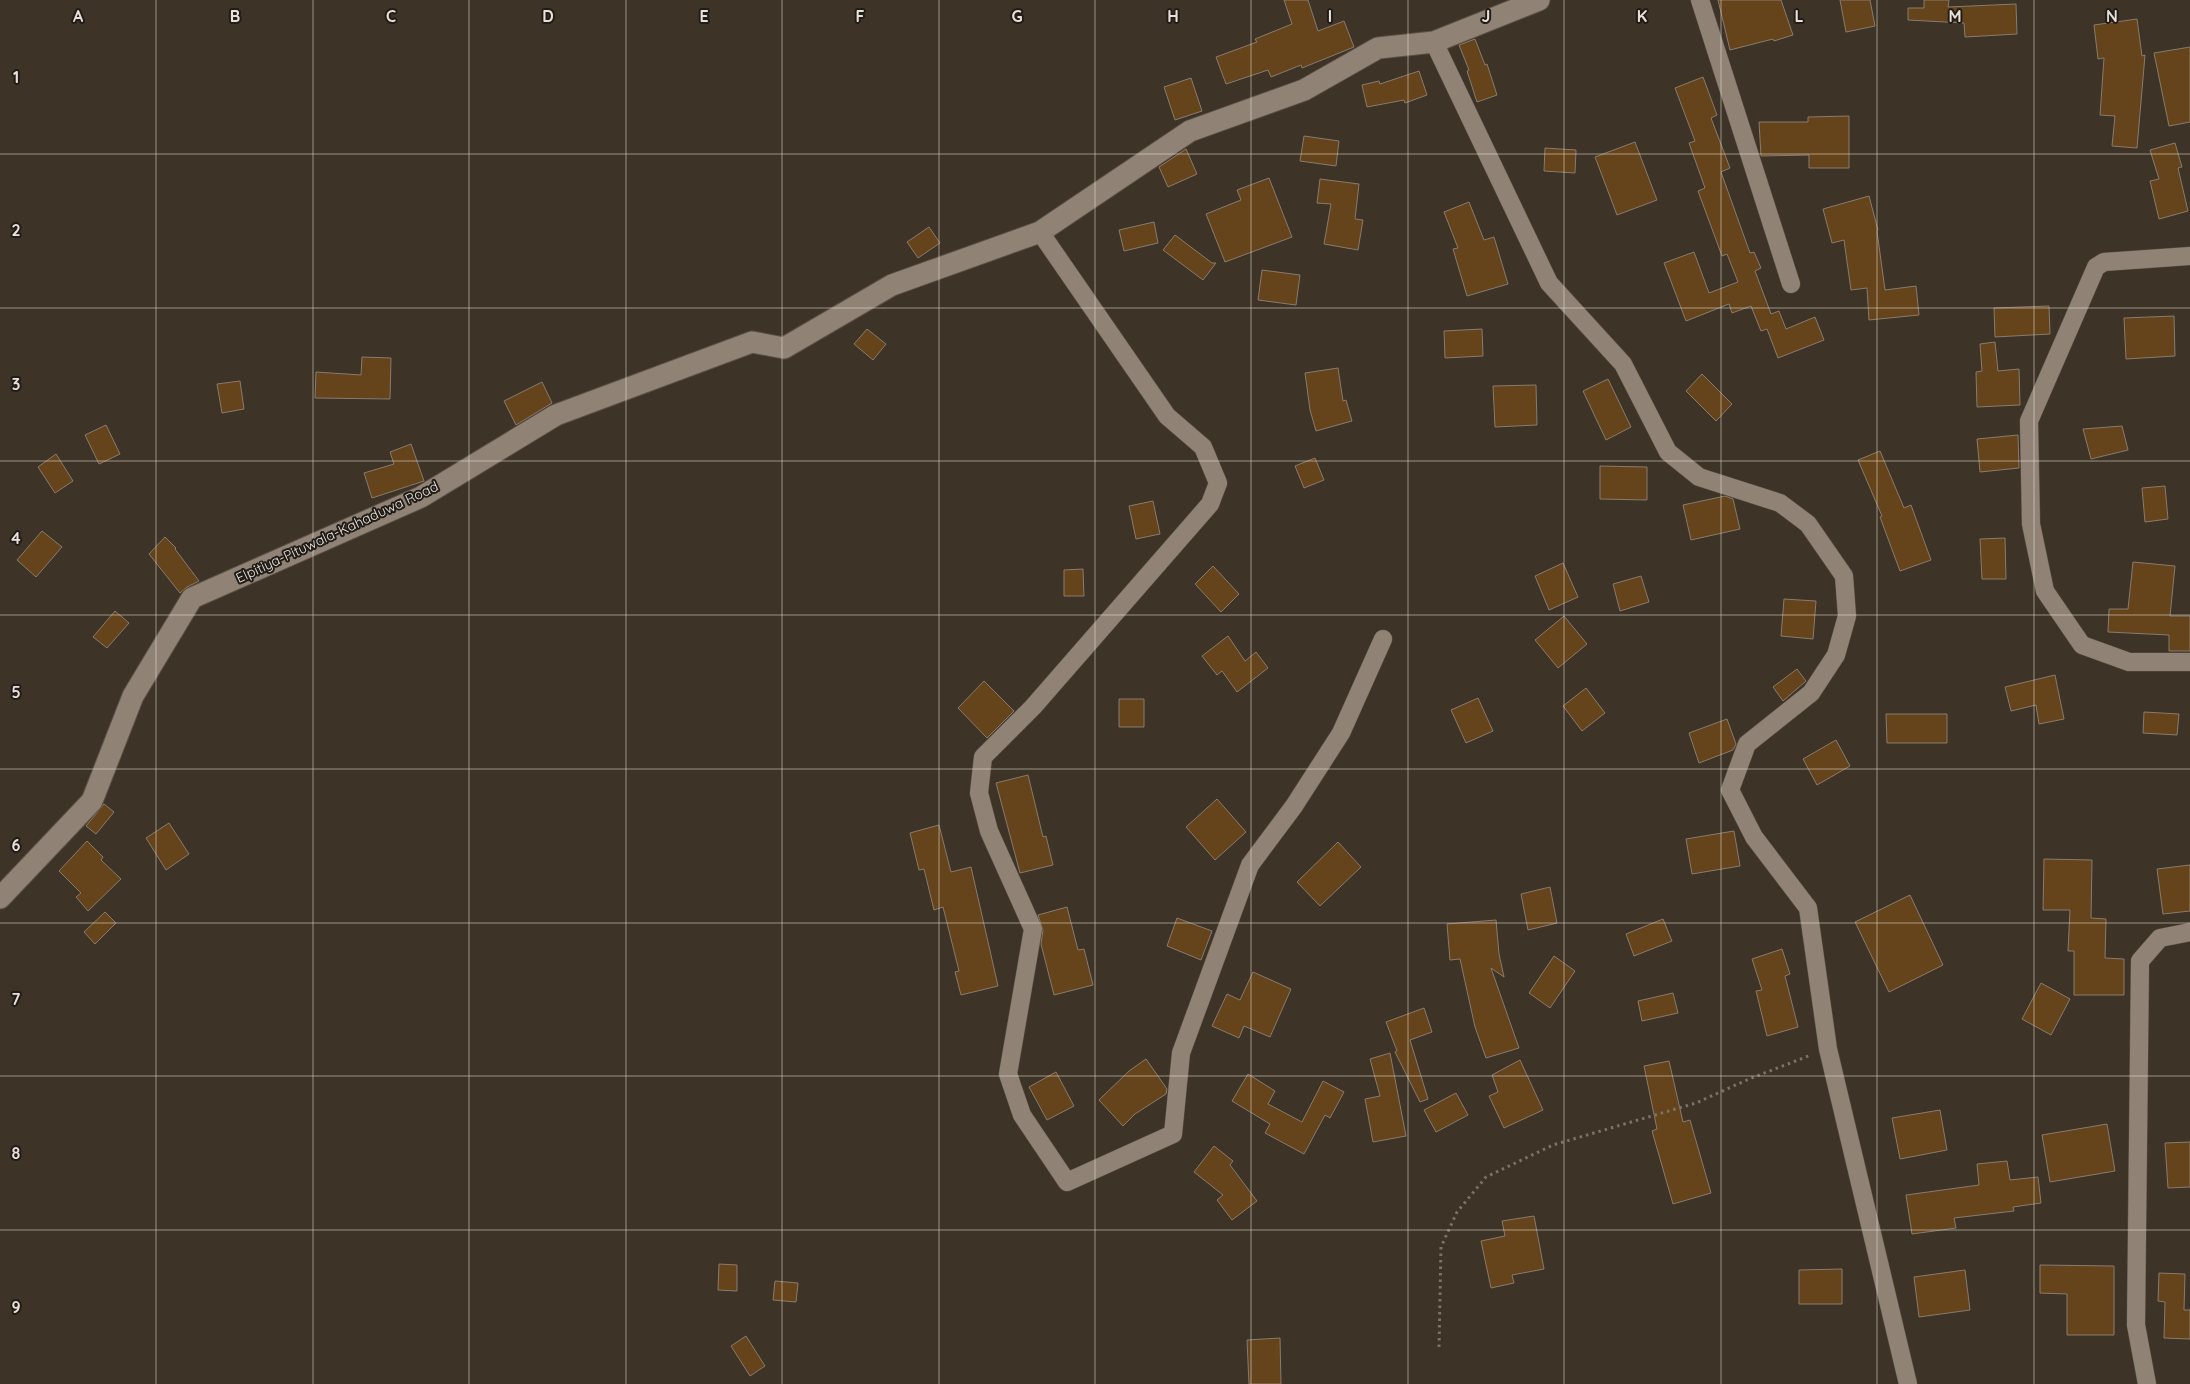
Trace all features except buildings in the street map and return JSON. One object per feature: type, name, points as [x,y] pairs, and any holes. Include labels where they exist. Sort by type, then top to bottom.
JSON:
[{"type":"street","name":"Elpitiya-Pituwala-Kahaduwa Road","points":[[0,898],[92,801],[133,696],[192,598],[421,497],[556,415],[752,342],[784,348],[892,285],[1040,232],[1190,131],[1304,90],[1378,48],[1434,42],[1539,0]]},
{"type":"street","points":[[1700,0],[1791,284]]},
{"type":"street","points":[[1434,42],[1549,283],[1623,364],[1668,452],[1699,477],[1780,504],[1808,524],[1844,576],[1847,616],[1836,654],[1811,693],[1747,744],[1730,790],[1754,837],[1808,908],[1828,1049],[1908,1384]]},
{"type":"street","points":[[1040,232],[1167,416],[1203,447],[1218,483],[1210,504],[1033,707],[983,757],[979,793],[989,831],[1033,929],[1008,1074],[1022,1115],[1067,1182],[1173,1134],[1181,1053],[1250,865],[1294,806],[1341,733],[1383,639]]},
{"type":"street","points":[[2190,256],[2104,262],[2096,267],[2029,421],[2031,524],[2045,591],[2082,645],[2129,662],[2190,662]]},
{"type":"street","points":[[2147,1384],[2136,1325],[2140,961],[2160,938],[2190,932]]},
{"type":"path","points":[[1439,1347],[1441,1247],[1457,1212],[1486,1177],[1553,1145],[1696,1103],[1748,1079],[1828,1049]]}]
